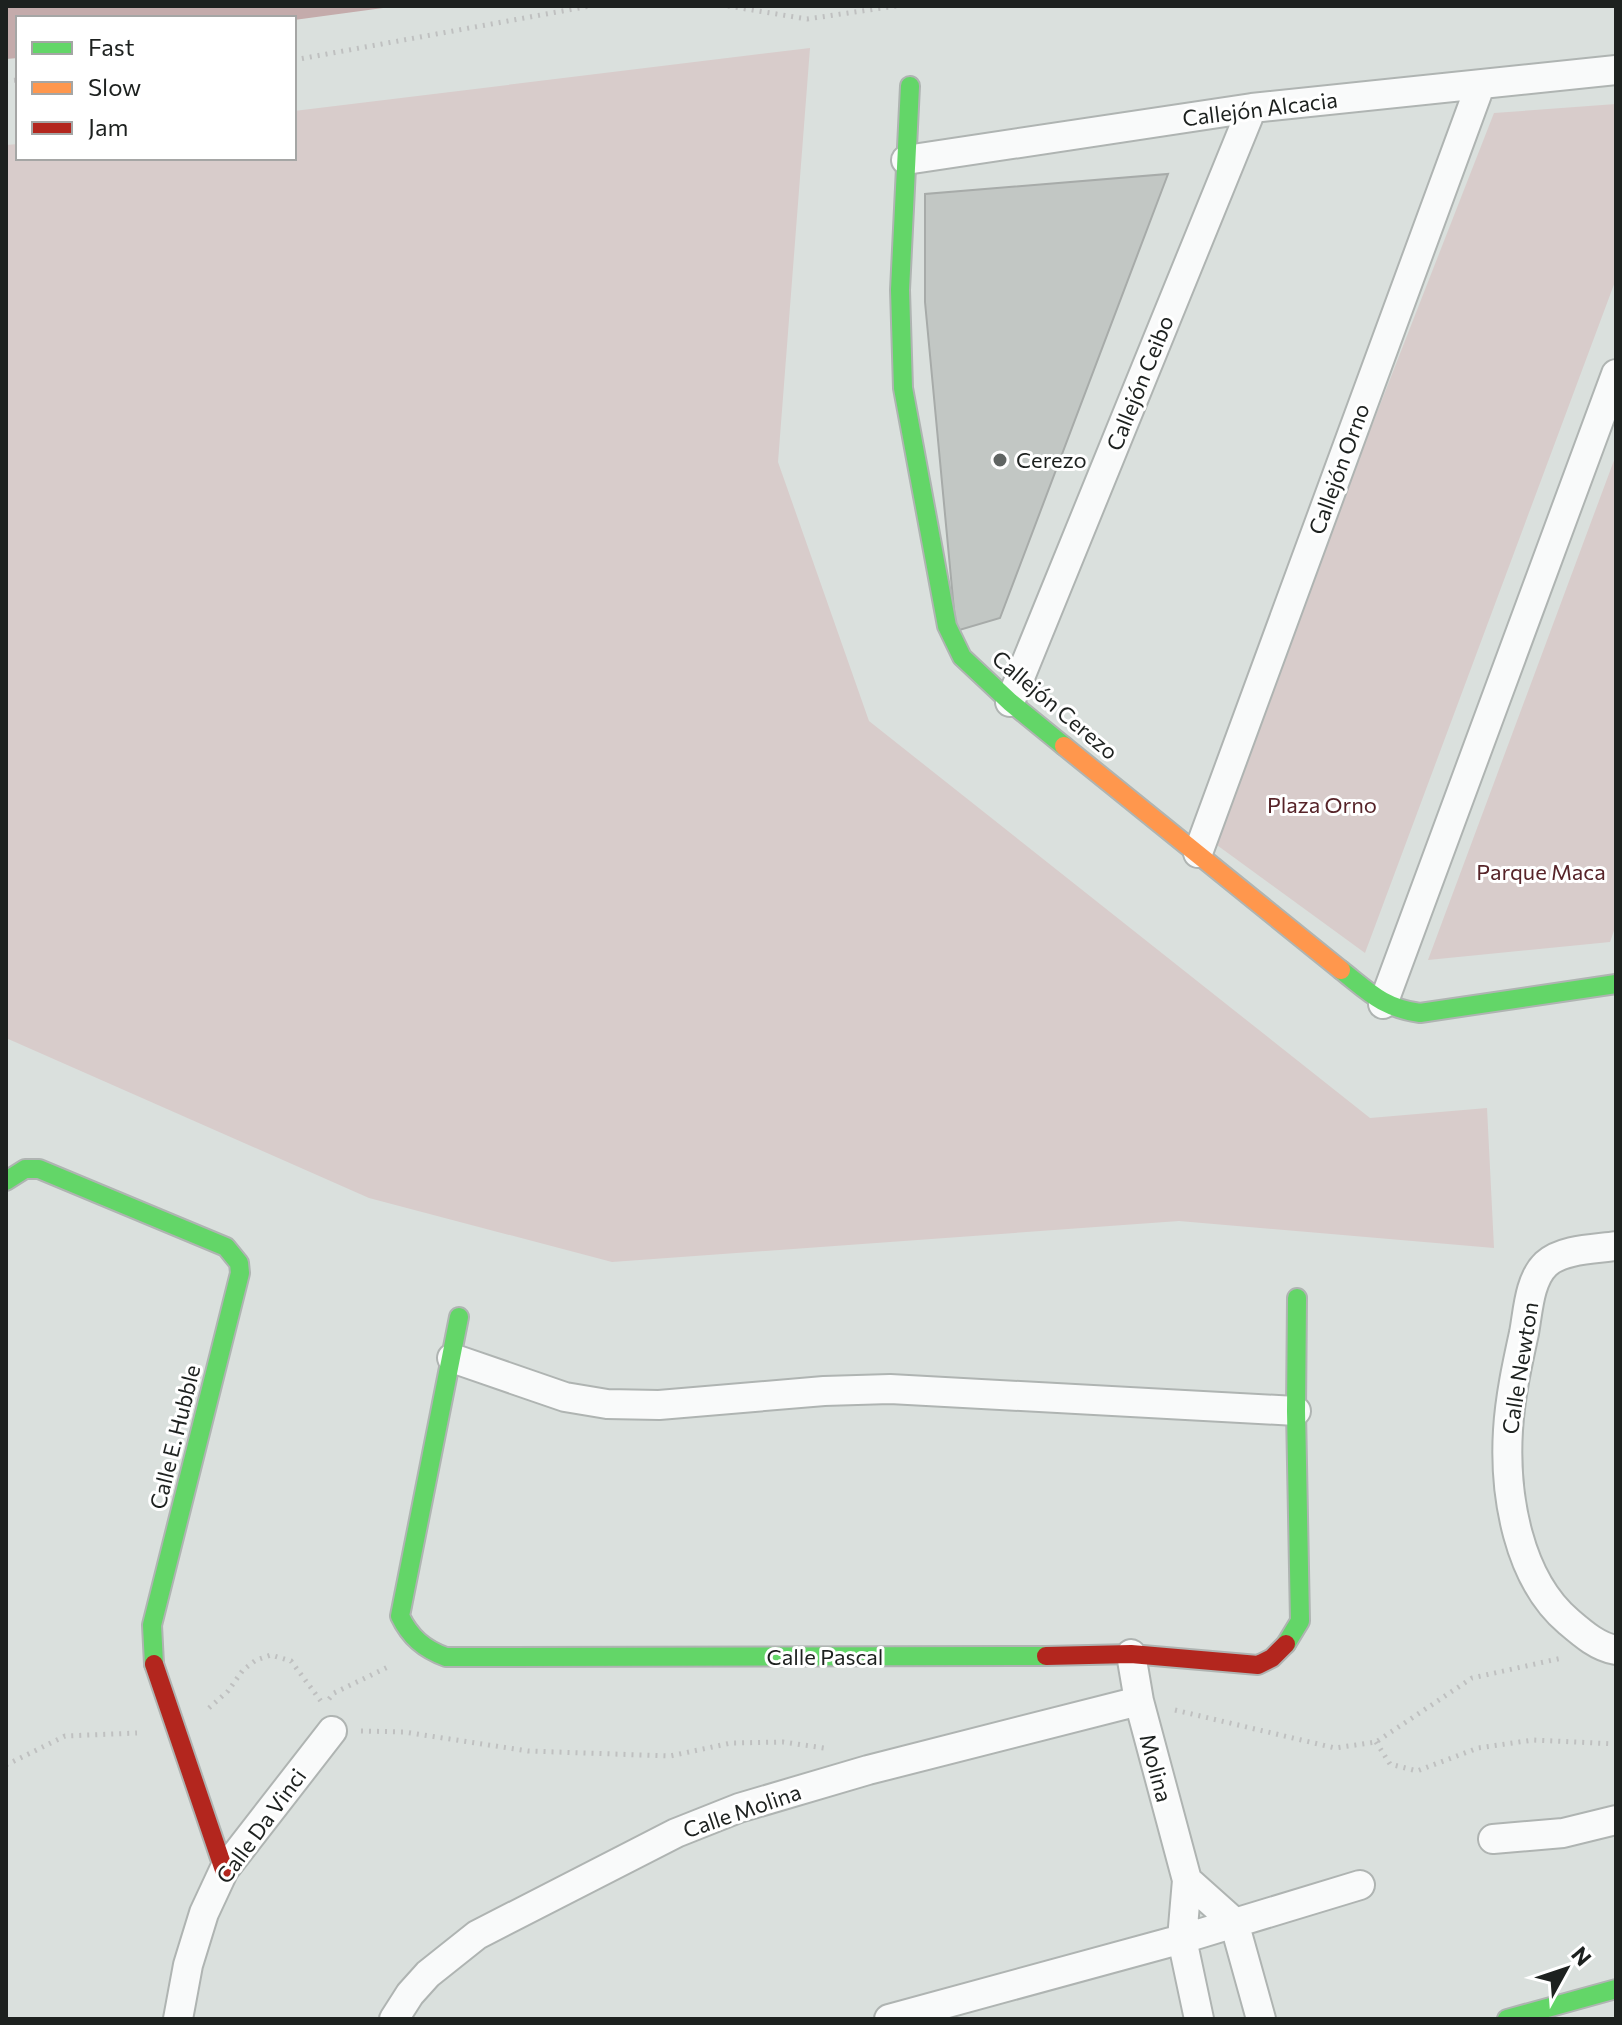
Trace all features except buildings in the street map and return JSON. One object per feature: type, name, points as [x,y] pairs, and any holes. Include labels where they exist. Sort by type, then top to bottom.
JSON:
[{"type":"street","name":"Callejón Alcacia","points":[[906,160],[1252,108],[1616,70]]},
{"type":"street","name":"Callejón Cerezo","points":[[910,86],[900,290],[903,388],[947,626],[962,657],[1010,702],[1383,1004],[1420,1013],[1616,984]]},
{"type":"street","name":"Callejón Orno","points":[[1198,853],[1480,86]]},
{"type":"street","name":"Callejón Ceibo","points":[[1010,702],[1252,108]]},
{"type":"street","points":[[1383,1004],[1616,374]]},
{"type":"street","name":"Calle E. Hubble","points":[[6,1181],[25,1169],[39,1169],[226,1247],[239,1263],[240,1273],[152,1625],[151,1643],[154,1668],[224,1870]]},
{"type":"street","name":"Calle Newton","points":[[1611,1649],[1556,1611],[1538,1586],[1517,1522],[1509,1484],[1508,1432],[1512,1389],[1535,1279],[1546,1264],[1562,1255],[1616,1246]]},
{"type":"street","name":"Calle Pascal","points":[[417,1642],[427,1651],[446,1657],[1131,1654],[1258,1665],[1276,1655],[1292,1639],[1300,1621],[1297,1298]]},
{"type":"street","points":[[417,1642],[406,1630],[400,1616],[459,1317]]},
{"type":"street","points":[[452,1358],[565,1397],[607,1404],[659,1405],[824,1391],[890,1389],[1296,1411]]},
{"type":"street","name":"Molina","points":[[1131,1654],[1139,1701],[1187,1880],[1182,1939],[1199,2019]]},
{"type":"street","name":"Calle Molina","points":[[394,2019],[428,1974],[477,1935],[676,1833],[739,1808],[868,1770],[1139,1701]]},
{"type":"street","name":"Calle Da Vinci","points":[[178,2019],[188,1965],[204,1913],[224,1870],[332,1731]]},
{"type":"street","points":[[1493,1839],[1563,1833],[1616,1820]]},
{"type":"street","points":[[1187,1880],[1234,1922],[1261,2019]]},
{"type":"street","points":[[889,2019],[1182,1939],[1360,1885]]},
{"type":"street","points":[[1507,2019],[1616,1989]]},
{"type":"path","points":[[296,60],[590,6]]},
{"type":"path","points":[[728,6],[807,19],[896,6]]},
{"type":"path","points":[[417,1642],[387,1668],[334,1693],[323,1705],[325,1720],[332,1731],[404,1732],[528,1751],[670,1756],[731,1743],[783,1742],[824,1748],[868,1770]]},
{"type":"path","points":[[1139,1701],[1335,1748],[1376,1742],[1472,1678],[1611,1649]]},
{"type":"path","points":[[1376,1742],[1390,1764],[1417,1771],[1478,1748],[1533,1740],[1616,1744]]},
{"type":"green space","points":[[810,48],[778,462],[869,721],[1370,1118],[1487,1108],[1494,1248],[1179,1221],[612,1262],[369,1198],[6,1038],[6,145],[16,144],[16,160],[296,160],[296,111]]},
{"type":"green space","name":"Plaza Orno","points":[[1616,104],[1616,279],[1365,953],[1210,840],[1494,113]]},
{"type":"green space","name":"Parque Maca","points":[[1616,455],[1616,925],[1610,942],[1428,960]]},
{"type":"shaded area","points":[[6,6],[398,6],[296,20],[296,16],[16,16],[16,58],[6,59]]},
{"type":"traffic: fast","points":[[910,86],[900,290],[903,388],[947,626],[962,657],[1064,746]]},
{"type":"traffic: fast","points":[[1341,970],[1386,1003],[1420,1013],[1616,984]]},
{"type":"traffic: fast","points":[[6,1181],[25,1169],[39,1169],[226,1247],[239,1263],[240,1273],[152,1625],[154,1664]]},
{"type":"traffic: fast","points":[[1286,1644],[1300,1621],[1297,1298]]},
{"type":"traffic: fast","points":[[459,1317],[400,1616],[413,1636],[431,1650],[446,1657],[1046,1656]]},
{"type":"traffic: fast","points":[[1507,2019],[1616,1989]]},
{"type":"traffic: slow","points":[[1064,746],[1341,970]]},
{"type":"traffic: jam","points":[[1046,1656],[1131,1654],[1258,1665],[1272,1658],[1286,1644]]},
{"type":"traffic: jam","points":[[154,1664],[224,1870]]},
{"type":"place","name":"Cerezo","points":[[1000,460]]}]
